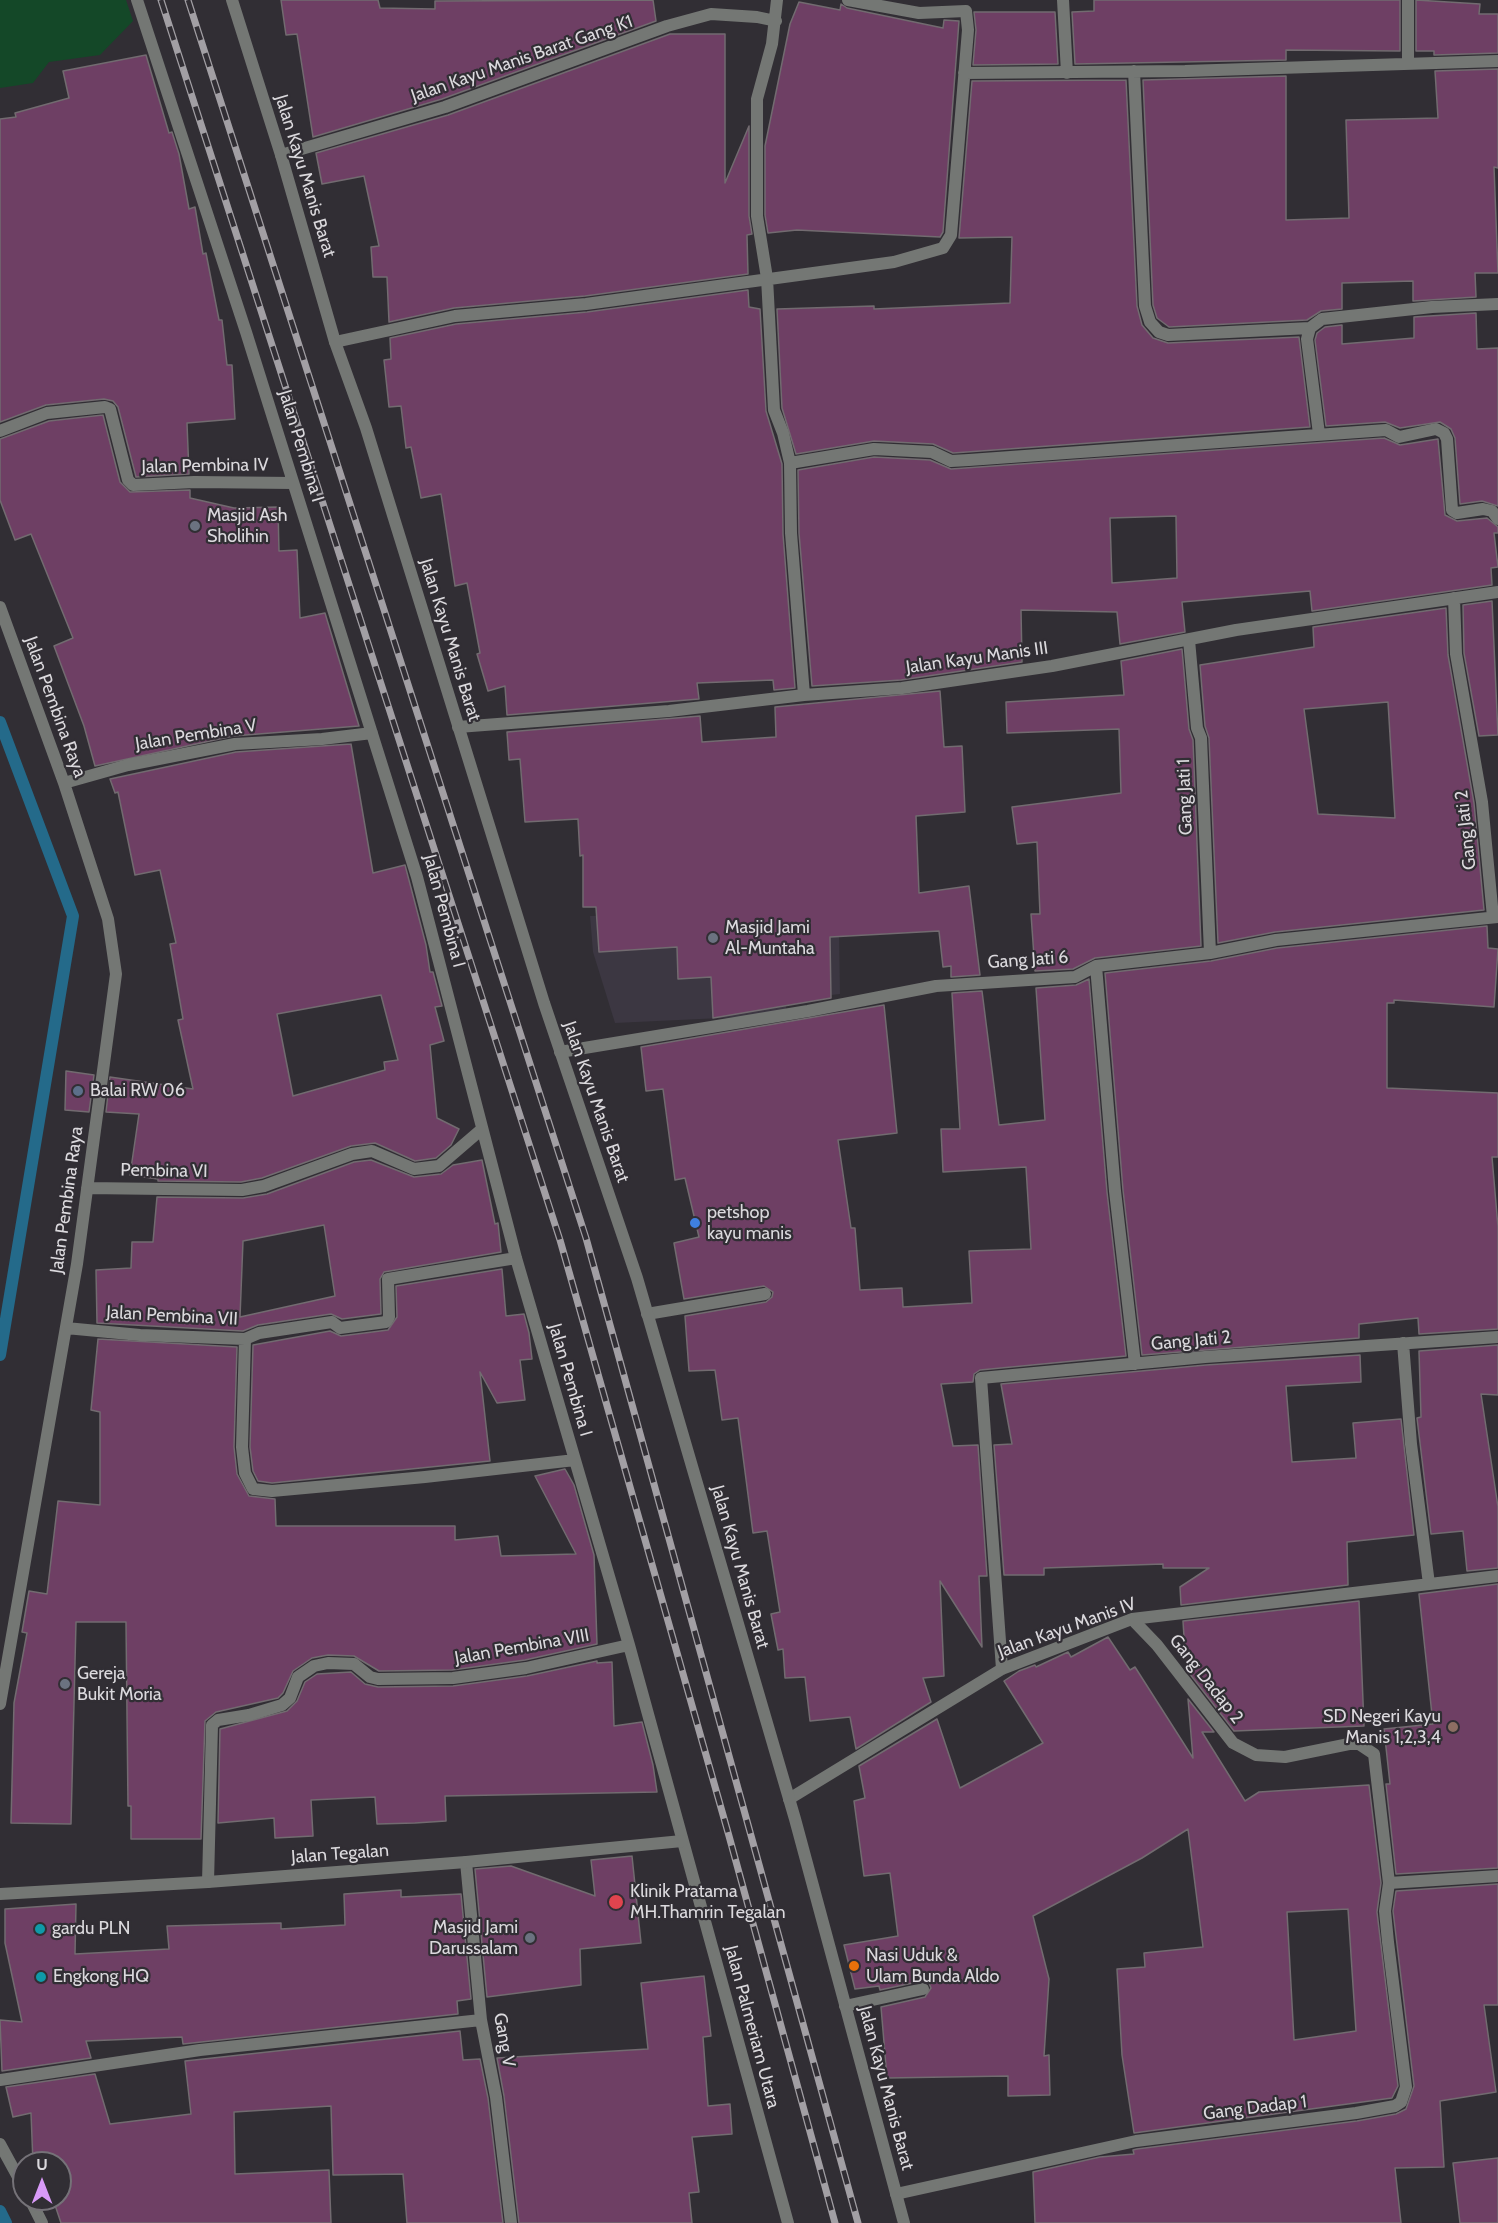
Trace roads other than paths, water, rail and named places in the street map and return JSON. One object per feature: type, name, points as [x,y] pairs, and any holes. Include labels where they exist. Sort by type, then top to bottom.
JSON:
[{"type":"street","name":"Jalan Pembina I","points":[[137,0],[417,877],[516,1258],[629,1645],[682,1841]]},
{"type":"street","name":"Jalan Kayu Manis Barat","points":[[232,0],[281,154],[335,342],[366,428],[560,1052],[637,1278],[789,1799],[904,2223]]},
{"type":"street","points":[[777,0],[776,21],[757,99],[756,216],[767,278],[774,410],[783,433],[790,463],[791,533],[804,694]]},
{"type":"street","points":[[335,342],[455,316],[586,304],[894,262],[931,253],[947,244],[951,235],[968,30],[966,11],[919,13],[848,0]]},
{"type":"street","points":[[1063,0],[1067,73]]},
{"type":"street","points":[[1408,0],[1408,63]]},
{"type":"street","name":"Jalan Kayu Manis Barat Gang K1","points":[[281,154],[445,107],[667,26],[711,15],[757,17],[776,21]]},
{"type":"street","points":[[964,73],[1067,73],[1498,61]]},
{"type":"street","points":[[1134,71],[1145,306],[1150,322],[1159,332],[1168,335],[1310,328],[1322,320],[1432,307],[1498,304]]},
{"type":"street","points":[[1310,328],[1307,339],[1319,434]]},
{"type":"street","name":"Jalan Pembina IV","points":[[0,431],[47,413],[105,407],[110,409],[128,480],[133,485],[194,482],[293,483]]},
{"type":"street","points":[[790,463],[874,449],[932,452],[951,461],[1386,430],[1399,437],[1431,429],[1440,430],[1447,439],[1452,510],[1457,513],[1483,509],[1492,511],[1498,519]]},
{"type":"street","name":"Jalan Kayu Manis III","points":[[458,727],[669,711],[804,694],[902,688],[1052,666],[1236,630],[1498,592]]},
{"type":"street","name":"Gang Jati 2","points":[[1454,598],[1456,654],[1481,793],[1496,917]]},
{"type":"street","name":"Jalan Pembina Raya","points":[[0,607],[64,783],[108,919],[116,974],[66,1328],[0,1704]]},
{"type":"street","name":"Gang Jati 1","points":[[1189,640],[1197,728],[1201,738],[1210,953]]},
{"type":"street","name":"Jalan Pembina V","points":[[64,783],[128,765],[241,743],[322,739],[372,733]]},
{"type":"street","name":"Gang Jati 6","points":[[560,1052],[808,1011],[936,986],[1075,977],[1096,966],[1210,953],[1276,940],[1496,917]]},
{"type":"street","points":[[1096,966],[1115,1191],[1135,1364]]},
{"type":"street","name":"Pembina VI","points":[[87,1188],[242,1190],[264,1185],[352,1154],[372,1151],[414,1169],[439,1166],[482,1130]]},
{"type":"street","name":"Jalan Pembina VII","points":[[66,1328],[140,1335],[245,1339],[260,1333],[332,1322],[340,1328],[386,1322],[389,1317],[387,1279],[516,1258]]},
{"type":"street","points":[[647,1314],[765,1294]]},
{"type":"street","name":"Gang Jati 2","points":[[1002,1670],[981,1378],[1498,1337]]},
{"type":"street","points":[[245,1339],[242,1447],[245,1473],[253,1489],[272,1491],[575,1460]]},
{"type":"street","points":[[1403,1343],[1411,1444],[1430,1584]]},
{"type":"street","name":"Jalan Kayu Manis IV","points":[[789,1799],[1002,1670],[1132,1618],[1498,1576]]},
{"type":"street","name":"Gang Dadap 2","points":[[1132,1618],[1157,1645],[1233,1743],[1256,1755],[1285,1757],[1348,1744],[1359,1744],[1374,1754],[1389,1883]]},
{"type":"street","name":"Jalan Pembina VIII","points":[[208,1882],[212,1725],[218,1720],[249,1715],[282,1705],[290,1698],[298,1677],[314,1666],[328,1663],[354,1664],[361,1667],[370,1677],[378,1679],[453,1678],[526,1668],[629,1645]]},
{"type":"street","name":"Jalan Tegalan","points":[[0,1894],[208,1882],[466,1862],[682,1841]]},
{"type":"street","name":"Jalan Palmeriam Utara","points":[[682,1841],[788,2223]]},
{"type":"street","name":"Gang V","points":[[466,1862],[481,2020],[496,2097],[511,2223]]},
{"type":"street","points":[[1389,1883],[1498,1876]]},
{"type":"street","name":"Gang Dadap 1","points":[[896,2194],[1136,2141],[1395,2106],[1401,2102],[1406,2086],[1386,1922],[1389,1883]]},
{"type":"street","points":[[845,2006],[923,1989]]},
{"type":"street","points":[[0,2080],[200,2050],[481,2020]]},
{"type":"street","points":[[0,2144],[12,2166]]},
{"type":"waterway","points":[[0,722],[73,916],[0,1355]]},
{"type":"waterway","points":[[0,2211],[6,2223]]},
{"type":"railway","points":[[161,0],[560,1240],[729,1836],[835,2223]]},
{"type":"railway","points":[[188,0],[586,1238],[858,2223]]},
{"type":"place","name":"Masjid Ash Sholihin","points":[[195,526]]},
{"type":"place","name":"Masjid Jami Al-Muntaha","points":[[713,938]]},
{"type":"place","name":"Balai RW 06","points":[[78,1091]]},
{"type":"place","name":"petshop kayu manis","points":[[695,1223]]},
{"type":"place","name":"Gereja Bukit Moria","points":[[65,1684]]},
{"type":"place","name":"SD Negeri Kayu Manis 1,2,3,4","points":[[1453,1727]]},
{"type":"place","name":"Klinik Pratama MH.Thamrin Tegalan","points":[[616,1902]]},
{"type":"place","name":"gardu PLN","points":[[40,1929]]},
{"type":"place","name":"Masjid Jami Darussalam","points":[[530,1938]]},
{"type":"place","name":"Nasi Uduk & Ulam Bunda Aldo","points":[[854,1966]]},
{"type":"place","name":"Engkong HQ","points":[[41,1977]]}]
